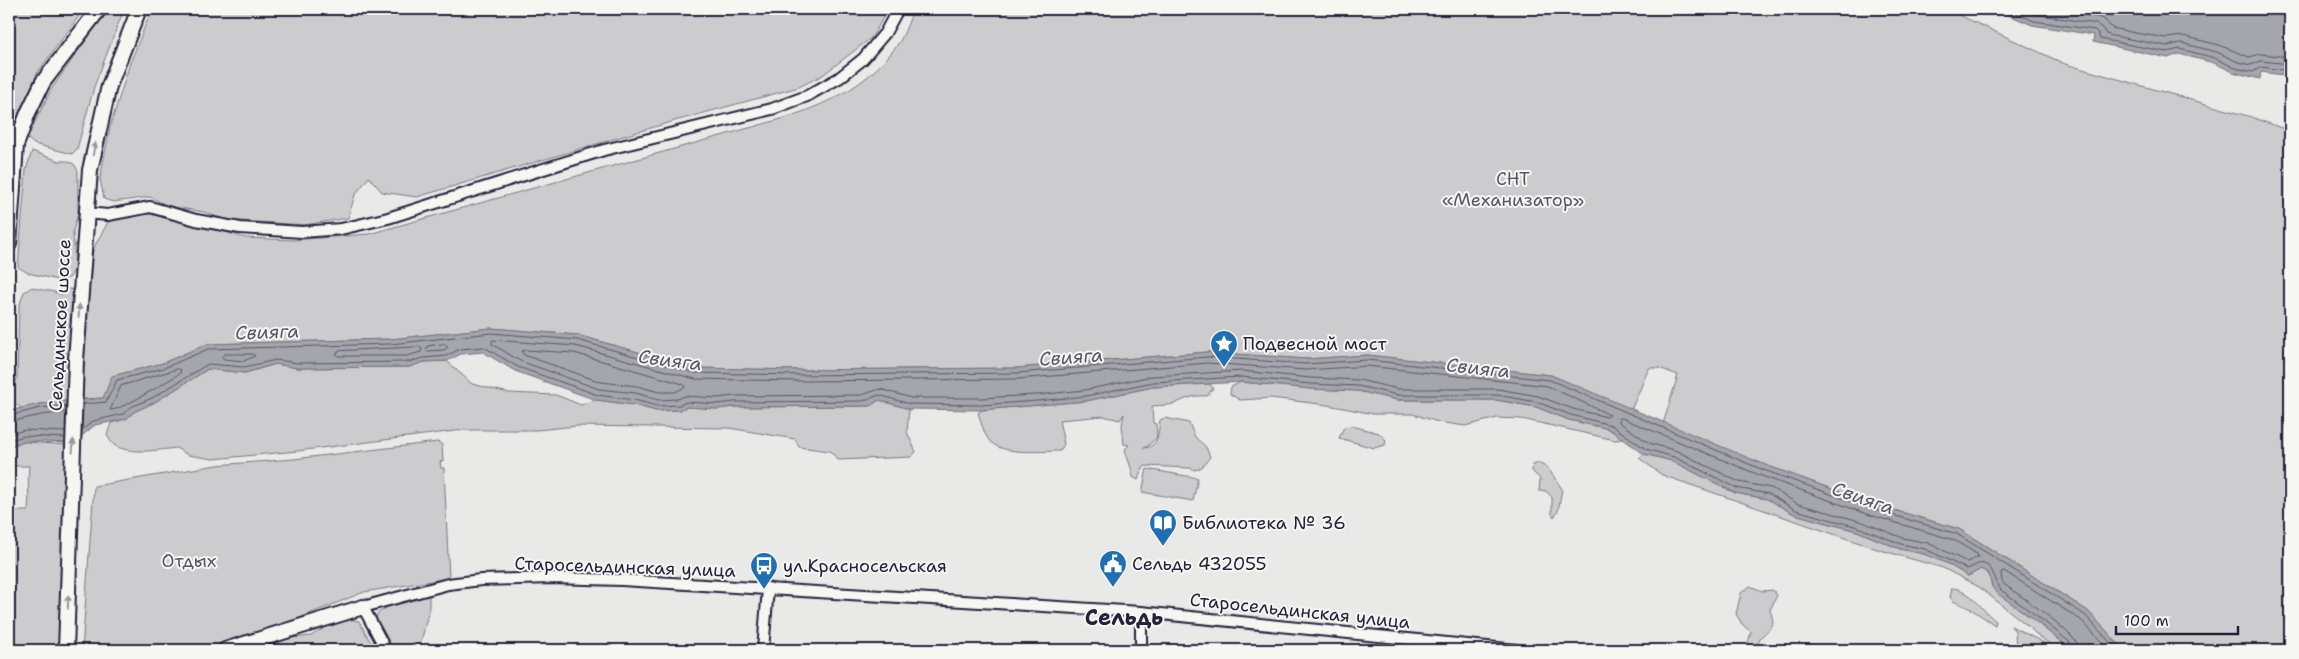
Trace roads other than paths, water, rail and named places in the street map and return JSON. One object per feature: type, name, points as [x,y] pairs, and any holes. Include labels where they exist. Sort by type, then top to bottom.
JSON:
[{"type":"main road","points":[[9,244],[16,146],[28,113],[43,82],[99,9]]},
{"type":"main road","name":"Сельдинское шоссе","points":[[66,650],[76,360],[90,170],[103,108],[139,9]]},
{"type":"main road","points":[[226,650],[363,607]]},
{"type":"street","points":[[86,213],[108,215],[150,207],[196,220],[240,228],[302,232],[341,229],[378,220],[604,150],[772,109],[806,96],[839,78],[863,59],[886,33],[898,9]]},
{"type":"street","name":"Старосельдинская улица","points":[[363,607],[448,584],[481,580],[551,578],[768,588],[1141,612],[1450,647],[1517,650]]},
{"type":"street","points":[[763,650],[768,588]]},
{"type":"street","points":[[363,607],[386,650]]},
{"type":"street","points":[[1141,612],[1141,650]]},
{"type":"water","points":[[1995,9],[2290,9],[2290,76],[2261,72],[2260,79],[2233,72],[2214,63],[2179,54],[2168,58],[2093,42],[2094,35],[2032,25]]},
{"type":"water","name":"Свияга","points":[[491,328],[577,335],[695,368],[800,370],[1017,368],[1207,352],[1306,359],[1367,355],[1551,375],[1763,464],[1873,504],[1959,529],[2088,611],[2124,650],[2071,650],[2038,622],[1998,594],[1992,587],[1989,574],[1981,569],[1968,576],[1948,564],[1924,554],[1900,549],[1857,531],[1794,514],[1767,499],[1735,493],[1672,461],[1644,454],[1609,429],[1569,420],[1536,407],[1496,400],[1397,400],[1358,391],[1310,389],[1241,382],[1153,387],[1086,401],[981,410],[909,409],[879,400],[870,406],[733,407],[718,409],[687,407],[680,410],[656,411],[634,405],[596,400],[515,371],[483,352],[461,354],[447,361],[424,362],[409,367],[297,368],[276,364],[245,373],[208,369],[155,402],[134,412],[126,419],[95,425],[78,439],[68,443],[25,441],[9,446],[9,411],[39,404],[103,398],[112,376],[163,363],[207,344],[391,339]]},
{"type":"place","name":"Подвесной мост","points":[[1224,368]]},
{"type":"place","name":"Библиотека № 36","points":[[1163,547]]},
{"type":"place","name":"Сельдь 432055","points":[[1113,588]]},
{"type":"place","name":"ул.Красносельская","points":[[764,590]]},
{"type":"district","name":"Сельдь","points":[[1124,617]]},
{"type":"park label","name":"СНТ «Механизатор»","points":[[1513,189]]},
{"type":"park label","name":"Отдых","points":[[189,561]]}]
